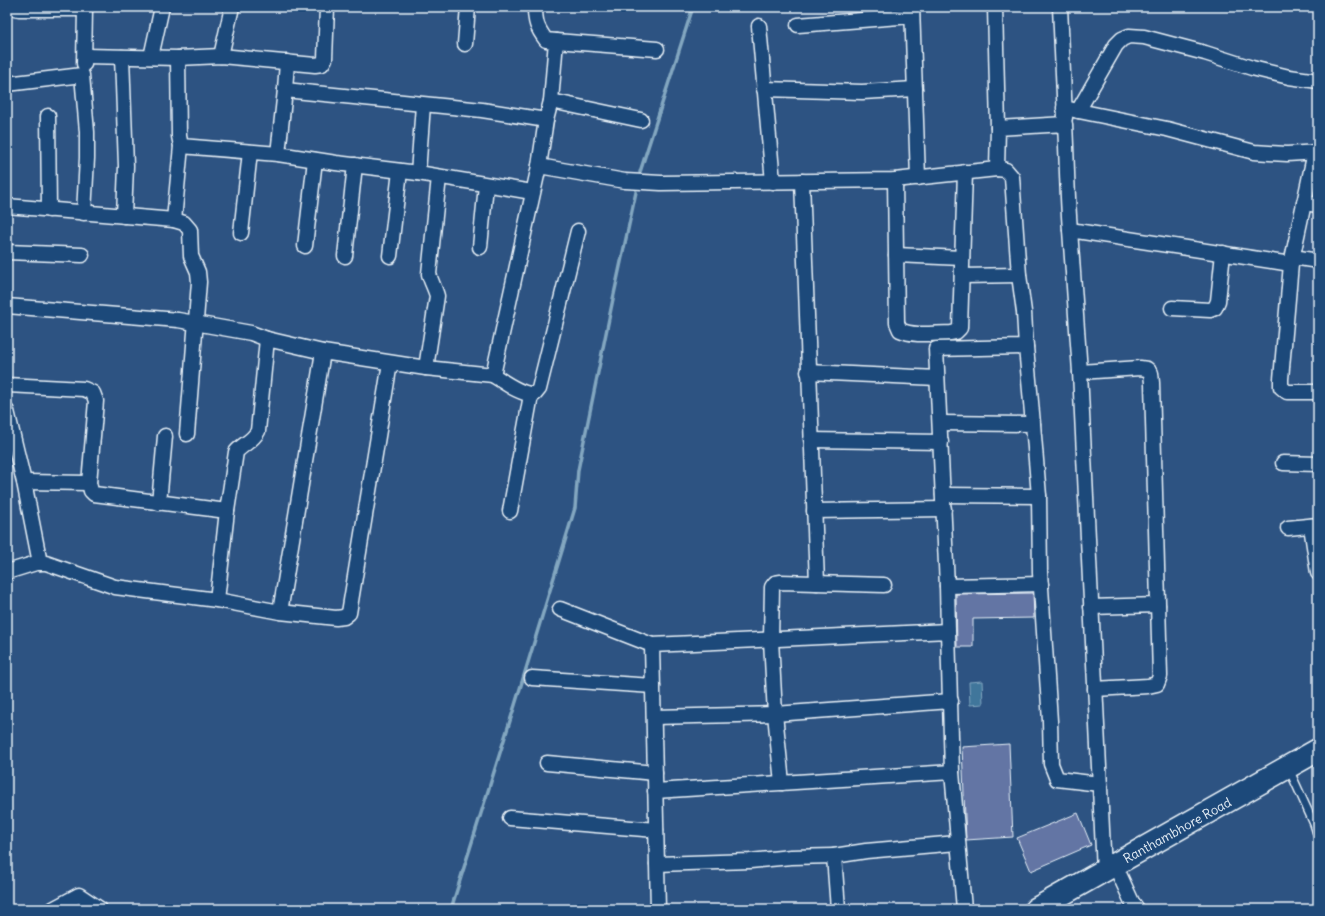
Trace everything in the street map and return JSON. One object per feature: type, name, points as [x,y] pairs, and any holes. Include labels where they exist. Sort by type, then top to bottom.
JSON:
[{"type":"main road","name":"Ranthambhore Road","points":[[1036,909],[1318,750]]},
{"type":"street","points":[[8,7],[19,9],[85,8],[85,56],[82,75],[87,158],[84,212]]},
{"type":"street","points":[[151,57],[162,7]]},
{"type":"street","points":[[221,56],[232,7]]},
{"type":"street","points":[[85,56],[178,58],[221,56],[315,66],[322,64],[325,59],[327,7]]},
{"type":"street","points":[[465,44],[468,7]]},
{"type":"street","points":[[527,7],[534,7],[538,30],[546,40],[657,49]]},
{"type":"street","points":[[995,7],[998,128],[997,168]]},
{"type":"street","points":[[1060,7],[1071,110]]},
{"type":"street","points":[[798,25],[912,12],[918,178]]},
{"type":"street","points":[[759,26],[772,182]]},
{"type":"street","points":[[1137,909],[1110,868],[1100,784],[1080,372],[1067,195],[1065,124],[1071,110],[1116,45],[1122,39],[1129,36],[1144,37],[1205,53],[1289,78],[1318,81]]},
{"type":"street","points":[[493,375],[532,192],[539,166],[546,120],[551,101],[556,41]]},
{"type":"street","points":[[122,57],[126,166],[124,216]]},
{"type":"street","points":[[174,220],[181,146],[179,136],[178,58]]},
{"type":"street","points":[[278,154],[287,62]]},
{"type":"street","points":[[7,84],[82,75]]},
{"type":"street","points":[[764,89],[862,92],[915,89]]},
{"type":"street","points":[[285,90],[482,110],[546,120]]},
{"type":"street","points":[[551,101],[641,120]]},
{"type":"street","points":[[418,173],[424,104]]},
{"type":"street","points":[[1071,110],[1167,129],[1254,152],[1287,154],[1316,152],[1311,204],[1292,260],[1281,387],[1287,392],[1318,392]]},
{"type":"street","points":[[48,116],[49,210]]},
{"type":"street","points":[[998,128],[1065,124]]},
{"type":"street","points":[[181,146],[278,154],[418,173],[532,192]]},
{"type":"street","points":[[241,233],[250,152]]},
{"type":"street","points":[[305,246],[315,160]]},
{"type":"street","points":[[345,256],[355,165]]},
{"type":"street","points":[[539,166],[625,181],[661,183],[895,180],[997,168],[1006,170],[1012,177],[1019,275],[1024,312],[1039,496],[1041,584],[1050,721],[1051,764],[1057,779],[1100,784]]},
{"type":"street","points":[[390,256],[400,171]]},
{"type":"street","points":[[895,180],[897,323],[900,330],[906,333],[956,332],[960,328],[964,172]]},
{"type":"street","points":[[426,368],[436,296],[435,288],[431,283],[429,274],[439,177]]},
{"type":"street","points":[[802,181],[817,583]]},
{"type":"street","points":[[480,247],[486,185]]},
{"type":"street","points":[[7,206],[174,220],[184,223],[190,230],[191,256],[198,272],[196,324],[187,434]]},
{"type":"street","points":[[1070,230],[1223,253],[1318,261]]},
{"type":"street","points":[[7,306],[178,320],[250,333],[267,339],[323,352],[426,368],[493,375],[523,393],[531,395],[535,394],[539,389],[578,231]]},
{"type":"street","points":[[7,252],[82,255]]},
{"type":"street","points":[[1172,308],[1210,310],[1215,308],[1218,300],[1223,253]]},
{"type":"street","points":[[896,255],[962,258]]},
{"type":"street","points":[[962,276],[1019,275]]},
{"type":"street","points":[[935,333],[944,502],[952,772],[964,909]]},
{"type":"street","points":[[217,600],[236,452],[254,438],[258,431],[267,339]]},
{"type":"street","points":[[936,349],[1026,347]]},
{"type":"street","points":[[280,612],[323,352]]},
{"type":"street","points":[[7,572],[36,563],[46,563],[114,587],[217,600],[280,612],[336,618],[344,617],[349,613],[390,362]]},
{"type":"street","points":[[1080,372],[1140,368],[1147,369],[1151,373],[1160,676],[1157,684],[1148,686],[1095,689]]},
{"type":"street","points":[[808,372],[937,378]]},
{"type":"street","points":[[7,385],[84,389],[93,393],[96,401],[89,483],[91,491],[94,494],[228,511]]},
{"type":"street","points":[[510,511],[531,395]]},
{"type":"street","points":[[7,411],[24,482],[40,563]]},
{"type":"street","points":[[940,424],[1033,424]]},
{"type":"street","points":[[159,503],[165,436]]},
{"type":"street","points":[[811,440],[941,442]]},
{"type":"street","points":[[1283,463],[1318,464]]},
{"type":"street","points":[[24,482],[89,483]]},
{"type":"street","points":[[814,511],[1039,496]]},
{"type":"street","points":[[1288,528],[1315,525],[1318,573]]},
{"type":"street","points":[[782,782],[775,714],[771,640],[772,587],[775,583],[781,582],[884,585]]},
{"type":"street","points":[[947,586],[1041,584]]},
{"type":"street","points":[[1091,607],[1158,605]]},
{"type":"street","points":[[560,609],[652,645],[948,631]]},
{"type":"street","points":[[652,645],[658,909]]},
{"type":"street","points":[[532,678],[653,686]]},
{"type":"street","points":[[654,717],[775,714],[950,701]]},
{"type":"street","points":[[547,763],[655,773]]},
{"type":"street","points":[[656,791],[952,772]]},
{"type":"street","points":[[510,818],[656,830]]},
{"type":"street","points":[[657,864],[750,861],[791,857],[834,856],[866,851],[957,842]]},
{"type":"street","points":[[834,856],[838,909]]},
{"type":"street","points":[[53,909],[79,895],[100,909]]},
{"type":"lane","points":[[1289,767],[1318,836]]},
{"type":"water","points":[[982,681],[983,704],[970,705],[969,682]]},
{"type":"building","points":[[1033,593],[1034,618],[973,619],[973,647],[957,647],[956,594]]},
{"type":"building","points":[[1009,744],[1013,837],[966,840],[962,747]]},
{"type":"building","points":[[1078,813],[1091,845],[1031,871],[1017,838]]},
{"type":"waterway","points":[[640,172],[693,7]]},
{"type":"waterway","points":[[451,909],[575,508],[578,470],[636,192]]}]
